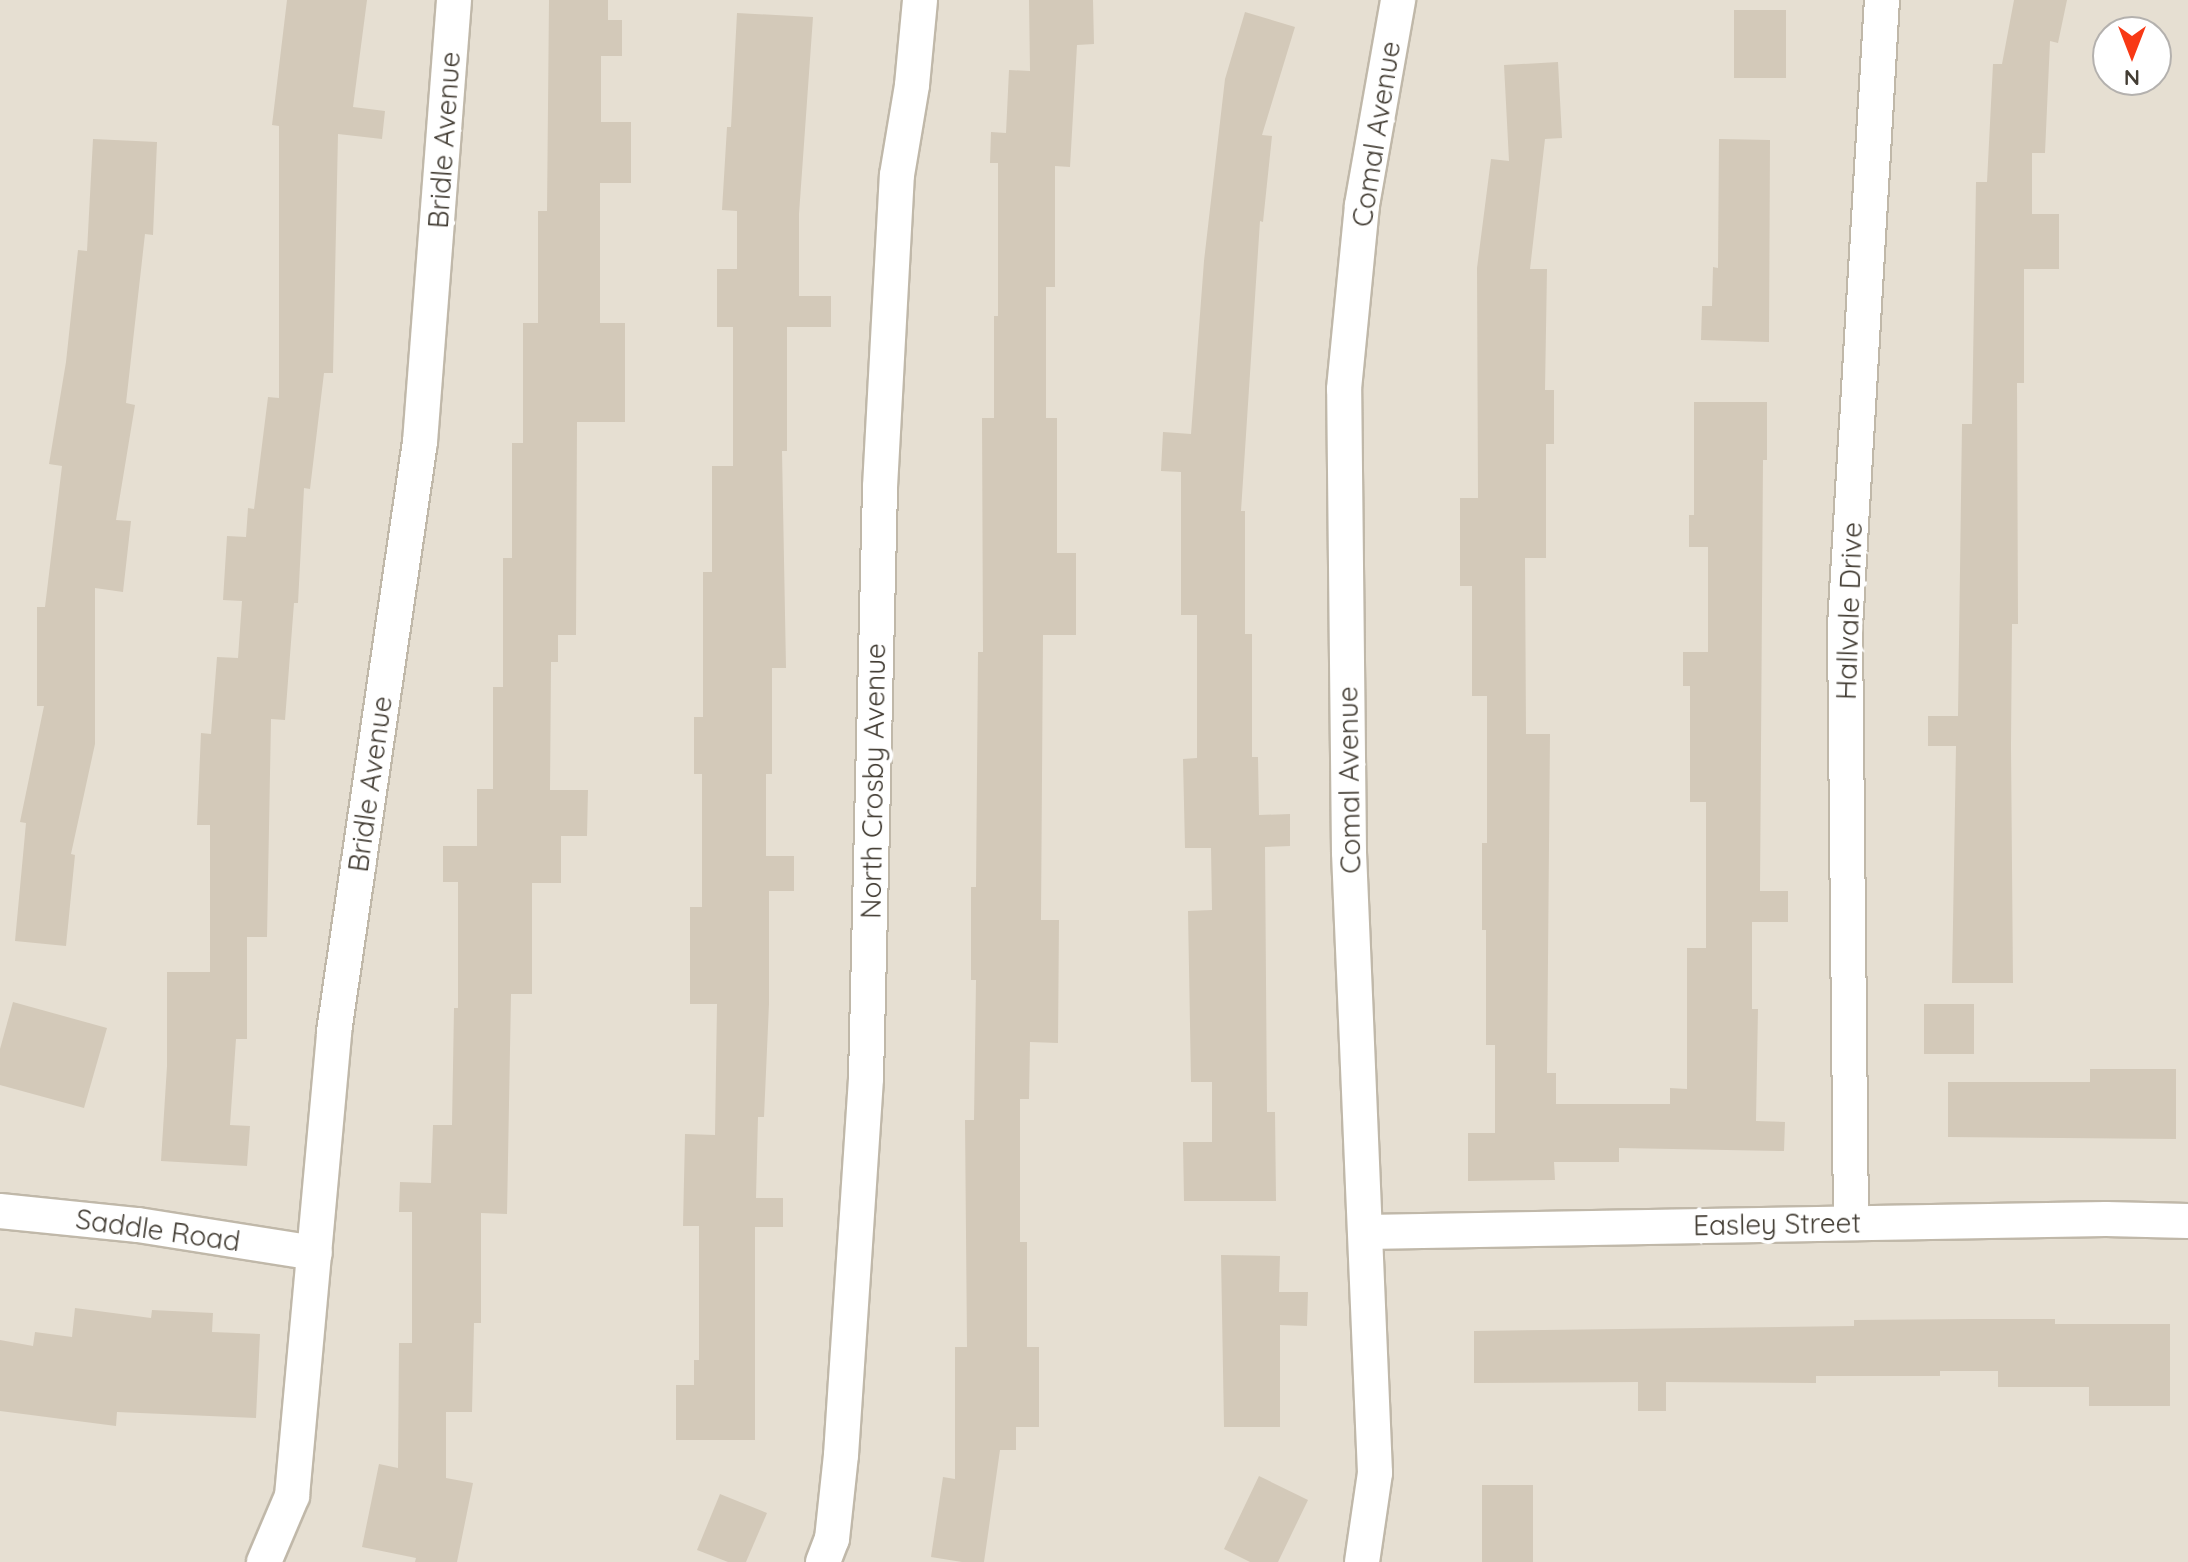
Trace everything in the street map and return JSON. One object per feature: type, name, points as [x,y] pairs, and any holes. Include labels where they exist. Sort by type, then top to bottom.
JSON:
[{"type":"street","name":"Bridle Avenue","points":[[264,1562],[292,1496],[334,1032],[420,442],[454,0]]},
{"type":"street","name":"North Crosby Avenue","points":[[823,1562],[832,1539],[841,1455],[866,1078],[880,487],[897,175],[920,0]]},
{"type":"street","name":"Comal Avenue","points":[[1362,1562],[1375,1473],[1349,852],[1344,389],[1362,205],[1398,0]]},
{"type":"street","name":"Hallvale Drive","points":[[1851,1223],[1845,626],[1882,0]]},
{"type":"street","name":"Saddle Road","points":[[0,1211],[138,1225],[315,1253]]},
{"type":"street","name":"Easley Street","points":[[1366,1232],[1851,1223],[2188,1221]]},
{"type":"shaded area","points":[[0,0],[2188,0],[2188,1562],[0,1562]]},
{"type":"building","points":[[287,0],[367,0],[353,107],[385,111],[382,139],[338,134],[333,373],[324,373],[310,489],[304,488],[298,603],[294,603],[285,720],[271,719],[267,937],[247,937],[247,1039],[236,1039],[230,1125],[250,1126],[247,1166],[161,1161],[167,1066],[167,972],[210,972],[210,825],[197,825],[201,733],[211,734],[217,657],[238,658],[242,601],[223,600],[227,536],[246,537],[248,508],[254,509],[268,397],[279,398],[279,126],[272,125]]},
{"type":"building","points":[[549,0],[608,0],[608,20],[622,20],[622,56],[601,56],[601,122],[631,122],[631,183],[600,183],[600,323],[625,323],[625,422],[577,422],[576,635],[558,635],[558,662],[551,662],[550,790],[588,790],[587,836],[561,836],[561,883],[532,883],[532,994],[511,994],[507,1214],[481,1213],[481,1323],[474,1323],[472,1412],[446,1412],[446,1478],[473,1483],[457,1562],[415,1562],[416,1558],[362,1547],[379,1464],[398,1468],[399,1343],[412,1343],[412,1212],[399,1212],[400,1182],[431,1183],[433,1125],[452,1125],[454,1008],[458,1008],[458,882],[443,882],[443,846],[477,846],[477,789],[493,789],[493,687],[503,687],[503,558],[512,558],[512,443],[523,443],[523,323],[538,323],[538,211],[547,211]]},
{"type":"building","points":[[1029,0],[1093,0],[1094,44],[1077,45],[1070,167],[1055,166],[1055,287],[1046,287],[1046,418],[1057,418],[1057,553],[1076,553],[1076,635],[1043,635],[1041,920],[1059,920],[1058,1043],[1030,1042],[1029,1099],[1020,1099],[1020,1242],[1027,1242],[1027,1347],[1039,1347],[1039,1427],[1016,1427],[1016,1450],[1000,1450],[984,1562],[962,1562],[931,1557],[943,1477],[955,1479],[955,1347],[967,1347],[965,1120],[974,1120],[976,980],[971,980],[971,887],[976,887],[978,652],[983,652],[982,418],[994,418],[994,316],[998,316],[998,163],[990,163],[991,132],[1006,133],[1009,70],[1030,71]]},
{"type":"building","points":[[2014,0],[2067,0],[2058,43],[2050,41],[2045,153],[2032,153],[2032,214],[2059,214],[2059,269],[2024,269],[2024,383],[2017,383],[2018,624],[2012,624],[2013,983],[1952,983],[1956,746],[1928,746],[1928,716],[1958,716],[1962,424],[1972,424],[1976,182],[1987,182],[1993,64],[2002,64]]},
{"type":"building","points":[[1734,10],[1786,10],[1786,78],[1734,78]]},
{"type":"building","points":[[1245,12],[1295,27],[1262,135],[1272,136],[1263,222],[1260,221],[1241,511],[1245,511],[1245,634],[1252,634],[1252,757],[1258,757],[1259,815],[1290,814],[1290,846],[1265,847],[1267,1112],[1275,1112],[1276,1201],[1184,1201],[1183,1142],[1212,1142],[1212,1082],[1191,1082],[1188,911],[1212,910],[1211,848],[1185,848],[1183,759],[1197,758],[1197,615],[1181,615],[1181,472],[1161,471],[1163,432],[1191,434],[1204,261],[1225,79]]},
{"type":"building","points":[[737,13],[813,17],[799,214],[799,296],[831,296],[831,327],[787,327],[787,451],[782,451],[786,668],[772,668],[772,774],[766,774],[766,856],[794,856],[794,891],[769,891],[769,1004],[764,1117],[758,1117],[756,1198],[783,1198],[783,1227],[755,1227],[755,1440],[676,1440],[676,1385],[694,1385],[694,1360],[699,1360],[699,1226],[683,1226],[685,1134],[715,1135],[717,1004],[690,1004],[690,907],[702,907],[702,774],[694,774],[694,717],[703,717],[703,572],[712,572],[712,466],[733,466],[733,327],[717,327],[717,269],[737,269],[737,211],[722,210],[727,127],[731,127]]},
{"type":"building","points":[[1558,62],[1562,138],[1545,139],[1530,269],[1547,269],[1545,390],[1554,390],[1554,444],[1546,444],[1546,558],[1525,558],[1526,734],[1550,734],[1547,1073],[1556,1073],[1556,1104],[1670,1104],[1670,1088],[1687,1089],[1687,948],[1706,948],[1706,802],[1690,802],[1690,686],[1683,686],[1683,652],[1708,652],[1708,547],[1689,547],[1689,515],[1694,515],[1694,402],[1767,402],[1767,460],[1763,460],[1760,891],[1788,891],[1788,922],[1752,922],[1752,1009],[1758,1009],[1756,1121],[1785,1122],[1784,1151],[1619,1148],[1619,1162],[1554,1162],[1555,1180],[1468,1181],[1468,1133],[1495,1133],[1495,1045],[1486,1045],[1486,930],[1482,930],[1482,843],[1487,843],[1487,696],[1472,696],[1472,586],[1460,586],[1460,498],[1478,498],[1477,268],[1491,159],[1509,161],[1504,65]]},
{"type":"building","points":[[93,139],[157,142],[153,235],[145,234],[126,403],[135,405],[116,520],[131,521],[123,592],[95,588],[95,744],[71,854],[75,855],[66,946],[15,941],[26,823],[20,822],[44,706],[37,706],[37,607],[45,607],[62,466],[49,464],[66,362],[78,250],[87,251]]},
{"type":"building","points":[[1719,139],[1770,140],[1769,342],[1701,340],[1702,306],[1712,306],[1713,267],[1718,268]]},
{"type":"building","points":[[13,1002],[107,1028],[84,1108],[0,1085],[0,1049]]},
{"type":"building","points":[[1924,1004],[1974,1004],[1974,1054],[1924,1054]]},
{"type":"building","points":[[2090,1069],[2176,1069],[2176,1139],[1948,1137],[1948,1082],[2090,1082]]},
{"type":"building","points":[[1221,1255],[1280,1256],[1279,1292],[1308,1292],[1307,1326],[1280,1325],[1280,1427],[1224,1427]]},
{"type":"building","points":[[75,1308],[151,1318],[152,1310],[213,1313],[212,1332],[260,1334],[256,1418],[117,1412],[116,1426],[0,1411],[0,1340],[33,1346],[35,1332],[72,1337]]},
{"type":"building","points":[[2055,1319],[2055,1324],[2170,1324],[2170,1406],[2089,1406],[2089,1387],[1998,1387],[1998,1371],[1940,1371],[1940,1376],[1816,1376],[1816,1383],[1666,1382],[1666,1411],[1638,1411],[1638,1382],[1474,1383],[1474,1331],[1854,1326],[1854,1320]]},
{"type":"building","points":[[1259,1476],[1308,1500],[1278,1562],[1250,1562],[1224,1549]]},
{"type":"building","points":[[1482,1485],[1533,1485],[1533,1562],[1482,1562]]},
{"type":"building","points":[[720,1494],[767,1513],[746,1562],[728,1562],[697,1550]]}]
